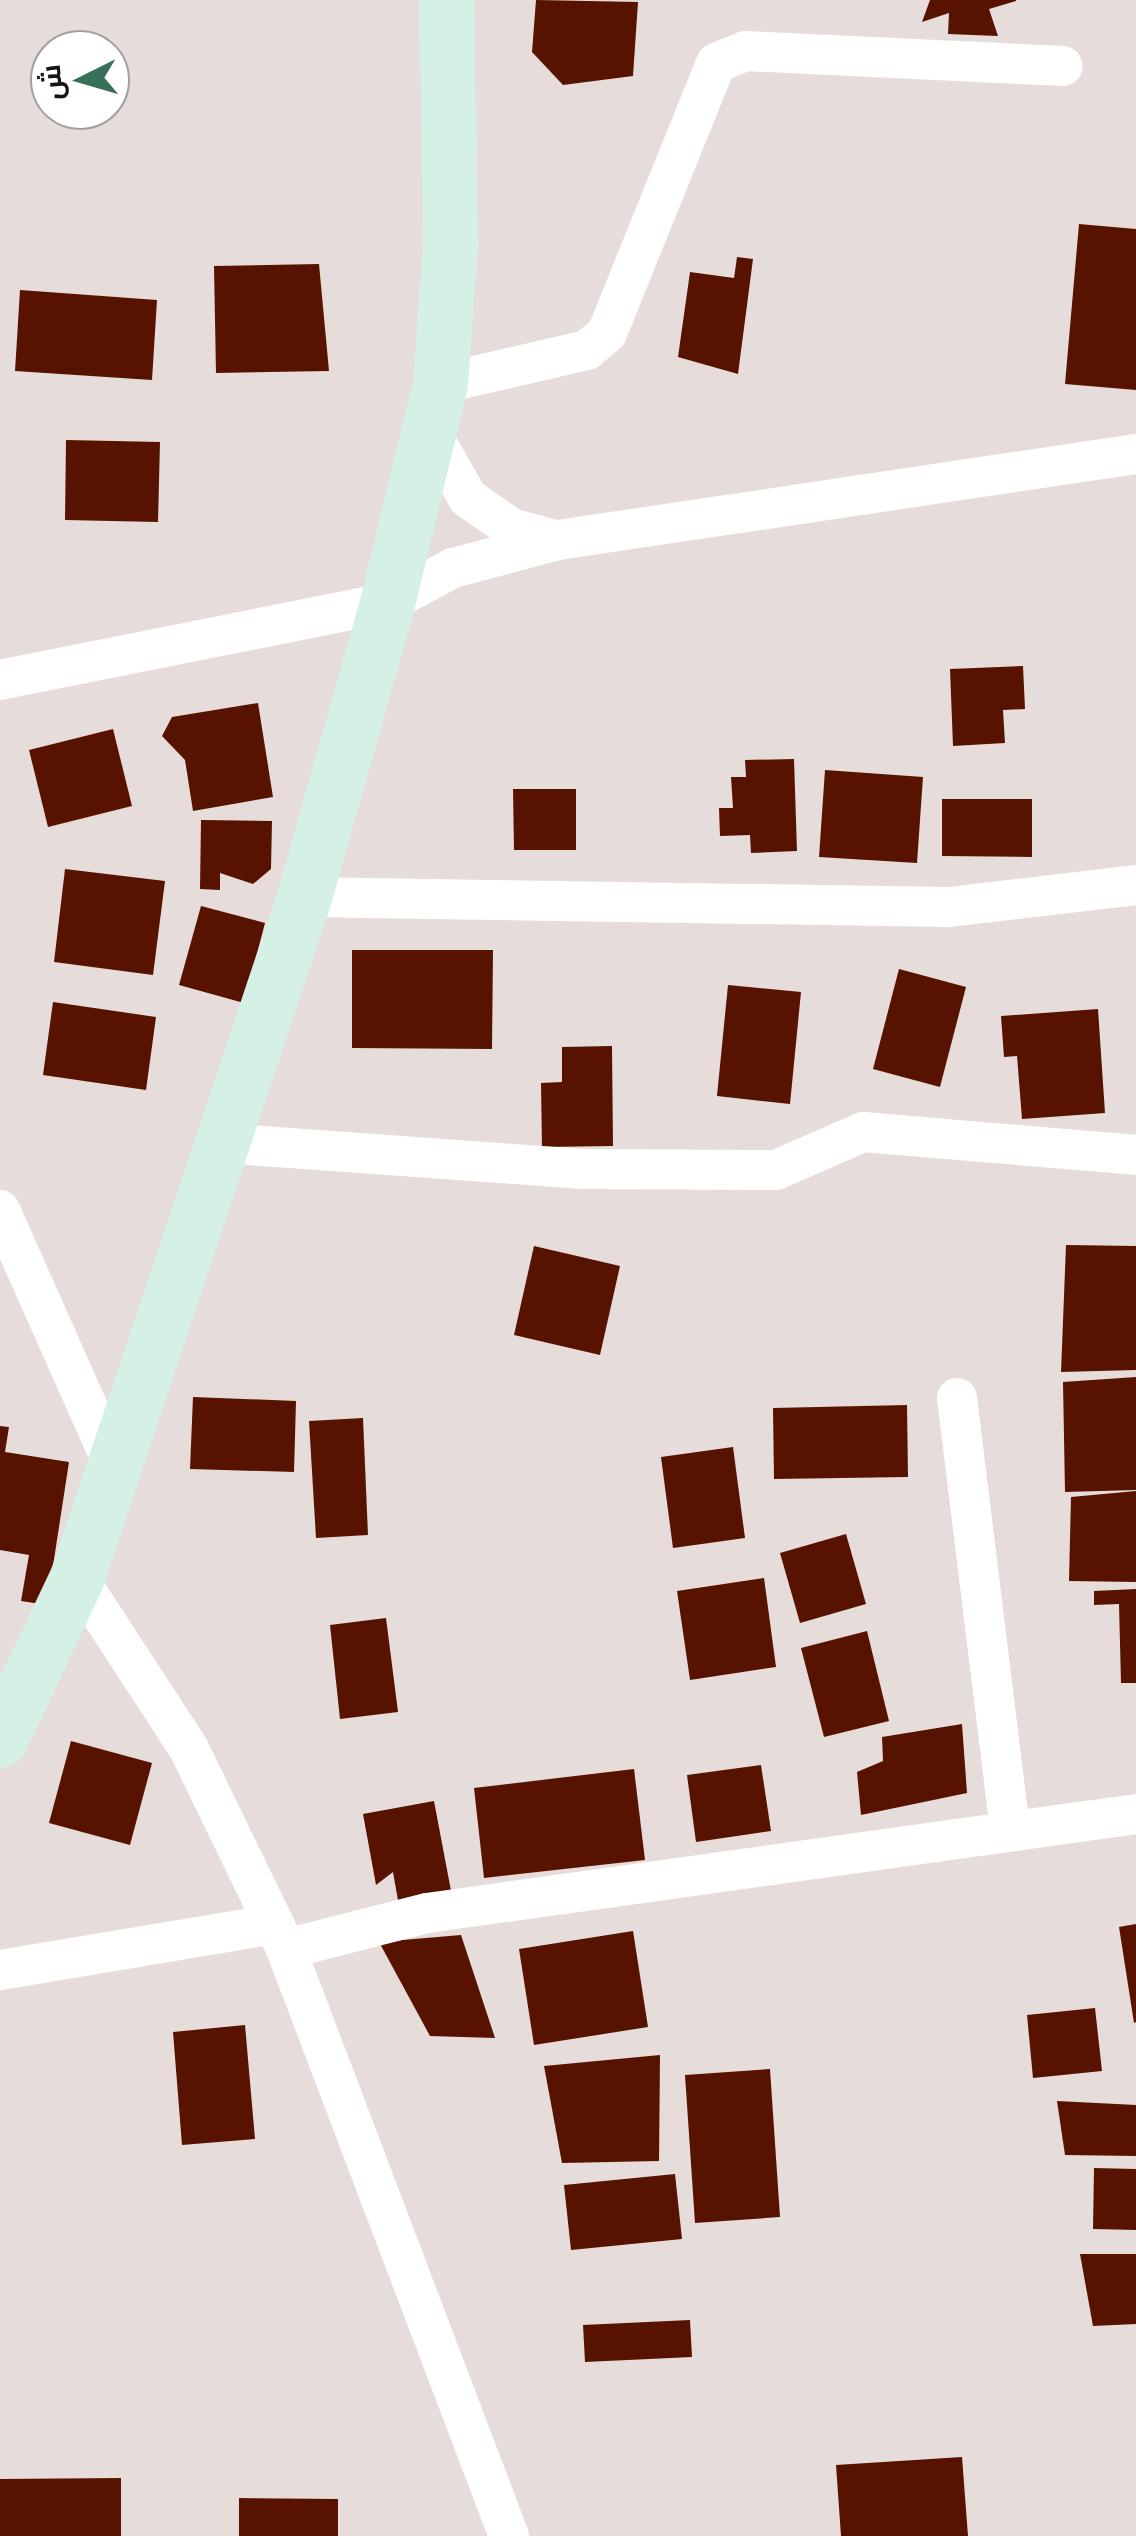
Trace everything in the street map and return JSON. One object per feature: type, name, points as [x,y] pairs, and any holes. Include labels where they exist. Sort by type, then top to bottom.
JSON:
[{"type":"street","points":[[0,1740],[16,1672],[77,1577],[304,897],[387,603],[434,407],[450,245],[446,0]]},
{"type":"street","points":[[434,407],[587,350],[607,333],[716,63],[745,50],[1062,66]]},
{"type":"street","points":[[434,407],[468,498],[511,528],[558,540]]},
{"type":"street","points":[[0,680],[387,603],[453,568],[558,540],[1136,454]]},
{"type":"street","points":[[304,897],[949,907],[1136,884]]},
{"type":"street","points":[[221,1143],[583,1168],[776,1170],[863,1132],[1136,1155]]},
{"type":"street","points":[[0,1210],[114,1466]]},
{"type":"street","points":[[958,1398],[1010,1828]]},
{"type":"street","points":[[77,1577],[189,1748],[280,1937],[509,2536]]},
{"type":"street","points":[[0,1970],[280,1937],[427,1912],[1010,1828],[1136,1814]]},
{"type":"building","points":[[536,0],[638,2],[633,76],[563,85],[532,52]]},
{"type":"building","points":[[930,0],[1016,1],[989,9],[998,36],[948,34],[949,13],[922,22]]},
{"type":"building","points":[[1079,224],[1136,229],[1136,390],[1065,384]]},
{"type":"building","points":[[737,257],[753,259],[738,374],[678,357],[690,272],[734,278]]},
{"type":"building","points":[[319,264],[329,371],[216,373],[214,266]]},
{"type":"building","points":[[20,290],[157,300],[152,380],[15,371]]},
{"type":"building","points":[[66,440],[160,442],[158,522],[65,520]]},
{"type":"building","points":[[1023,666],[1025,709],[1003,710],[1005,743],[953,746],[950,669]]},
{"type":"building","points":[[258,703],[273,797],[193,811],[185,760],[162,736],[172,717]]},
{"type":"building","points":[[113,729],[132,806],[48,827],[29,750]]},
{"type":"building","points":[[794,759],[797,851],[751,853],[750,835],[720,836],[719,808],[733,808],[731,777],[746,777],[745,760]]},
{"type":"building","points":[[825,770],[923,777],[917,863],[819,857]]},
{"type":"building","points":[[513,789],[576,789],[576,850],[514,850]]},
{"type":"building","points":[[942,799],[1032,799],[1032,857],[942,856]]},
{"type":"building","points":[[201,820],[272,821],[271,869],[253,884],[220,873],[220,890],[200,889]]},
{"type":"building","points":[[65,869],[165,881],[153,975],[54,962]]},
{"type":"building","points":[[201,906],[265,923],[244,1003],[179,985]]},
{"type":"building","points":[[352,950],[493,950],[492,1049],[352,1048]]},
{"type":"building","points":[[899,969],[966,987],[940,1087],[873,1069]]},
{"type":"building","points":[[728,985],[801,992],[790,1104],[717,1096]]},
{"type":"building","points":[[53,1002],[156,1017],[146,1090],[43,1075]]},
{"type":"building","points":[[1098,1009],[1105,1113],[1022,1119],[1017,1056],[1004,1057],[1001,1016]]},
{"type":"building","points":[[612,1046],[613,1146],[542,1147],[541,1083],[562,1082],[562,1047]]},
{"type":"building","points":[[1066,1245],[1136,1246],[1136,1370],[1061,1372]]},
{"type":"building","points":[[534,1246],[620,1266],[600,1355],[514,1335]]},
{"type":"building","points":[[1136,1377],[1136,1490],[1065,1492],[1063,1382]]},
{"type":"building","points":[[193,1397],[296,1401],[294,1472],[190,1469]]},
{"type":"building","points":[[907,1405],[908,1477],[774,1479],[773,1408]]},
{"type":"building","points":[[363,1418],[368,1535],[316,1538],[309,1421]]},
{"type":"building","points":[[0,1426],[9,1427],[5,1452],[69,1462],[47,1605],[21,1601],[29,1555],[0,1550]]},
{"type":"building","points":[[733,1447],[745,1538],[673,1548],[661,1457]]},
{"type":"building","points":[[1136,1491],[1136,1582],[1069,1581],[1071,1497]]},
{"type":"building","points":[[846,1534],[866,1604],[800,1623],[780,1553]]},
{"type":"building","points":[[764,1578],[776,1667],[690,1680],[677,1591]]},
{"type":"building","points":[[1136,1589],[1136,1683],[1121,1683],[1119,1604],[1094,1605],[1094,1591]]},
{"type":"building","points":[[386,1618],[398,1712],[340,1719],[330,1625]]},
{"type":"building","points":[[867,1631],[889,1721],[824,1737],[801,1648]]},
{"type":"building","points":[[962,1724],[967,1793],[861,1815],[857,1772],[883,1761],[882,1737]]},
{"type":"building","points":[[71,1741],[152,1763],[130,1845],[49,1823]]},
{"type":"building","points":[[761,1765],[771,1831],[696,1842],[687,1775]]},
{"type":"building","points":[[634,1769],[645,1860],[484,1878],[474,1788]]},
{"type":"building","points":[[434,1801],[452,1896],[399,1906],[393,1872],[376,1885],[363,1814]]},
{"type":"building","points":[[1136,1924],[1136,2022],[1134,2023],[1119,1927]]},
{"type":"building","points":[[633,1931],[648,2027],[534,2045],[519,1949]]},
{"type":"building","points":[[461,1935],[495,2038],[430,2036],[379,1942]]},
{"type":"building","points":[[1095,2008],[1102,2071],[1033,2078],[1027,2015]]},
{"type":"building","points":[[245,2025],[255,2139],[182,2145],[173,2032]]},
{"type":"building","points":[[660,2055],[659,2161],[562,2163],[544,2066]]},
{"type":"building","points":[[770,2069],[780,2217],[695,2223],[685,2075]]},
{"type":"building","points":[[1057,2101],[1136,2105],[1136,2156],[1065,2155]]},
{"type":"building","points":[[1094,2168],[1136,2169],[1136,2230],[1093,2229]]},
{"type":"building","points":[[675,2174],[682,2239],[571,2250],[564,2185]]},
{"type":"building","points":[[1080,2254],[1136,2254],[1136,2324],[1093,2326]]},
{"type":"building","points":[[690,2320],[692,2357],[585,2362],[583,2325]]},
{"type":"building","points":[[962,2457],[968,2536],[841,2536],[836,2465]]},
{"type":"building","points":[[121,2478],[121,2536],[0,2536],[0,2479]]},
{"type":"building","points":[[239,2498],[338,2499],[338,2536],[239,2536]]}]
